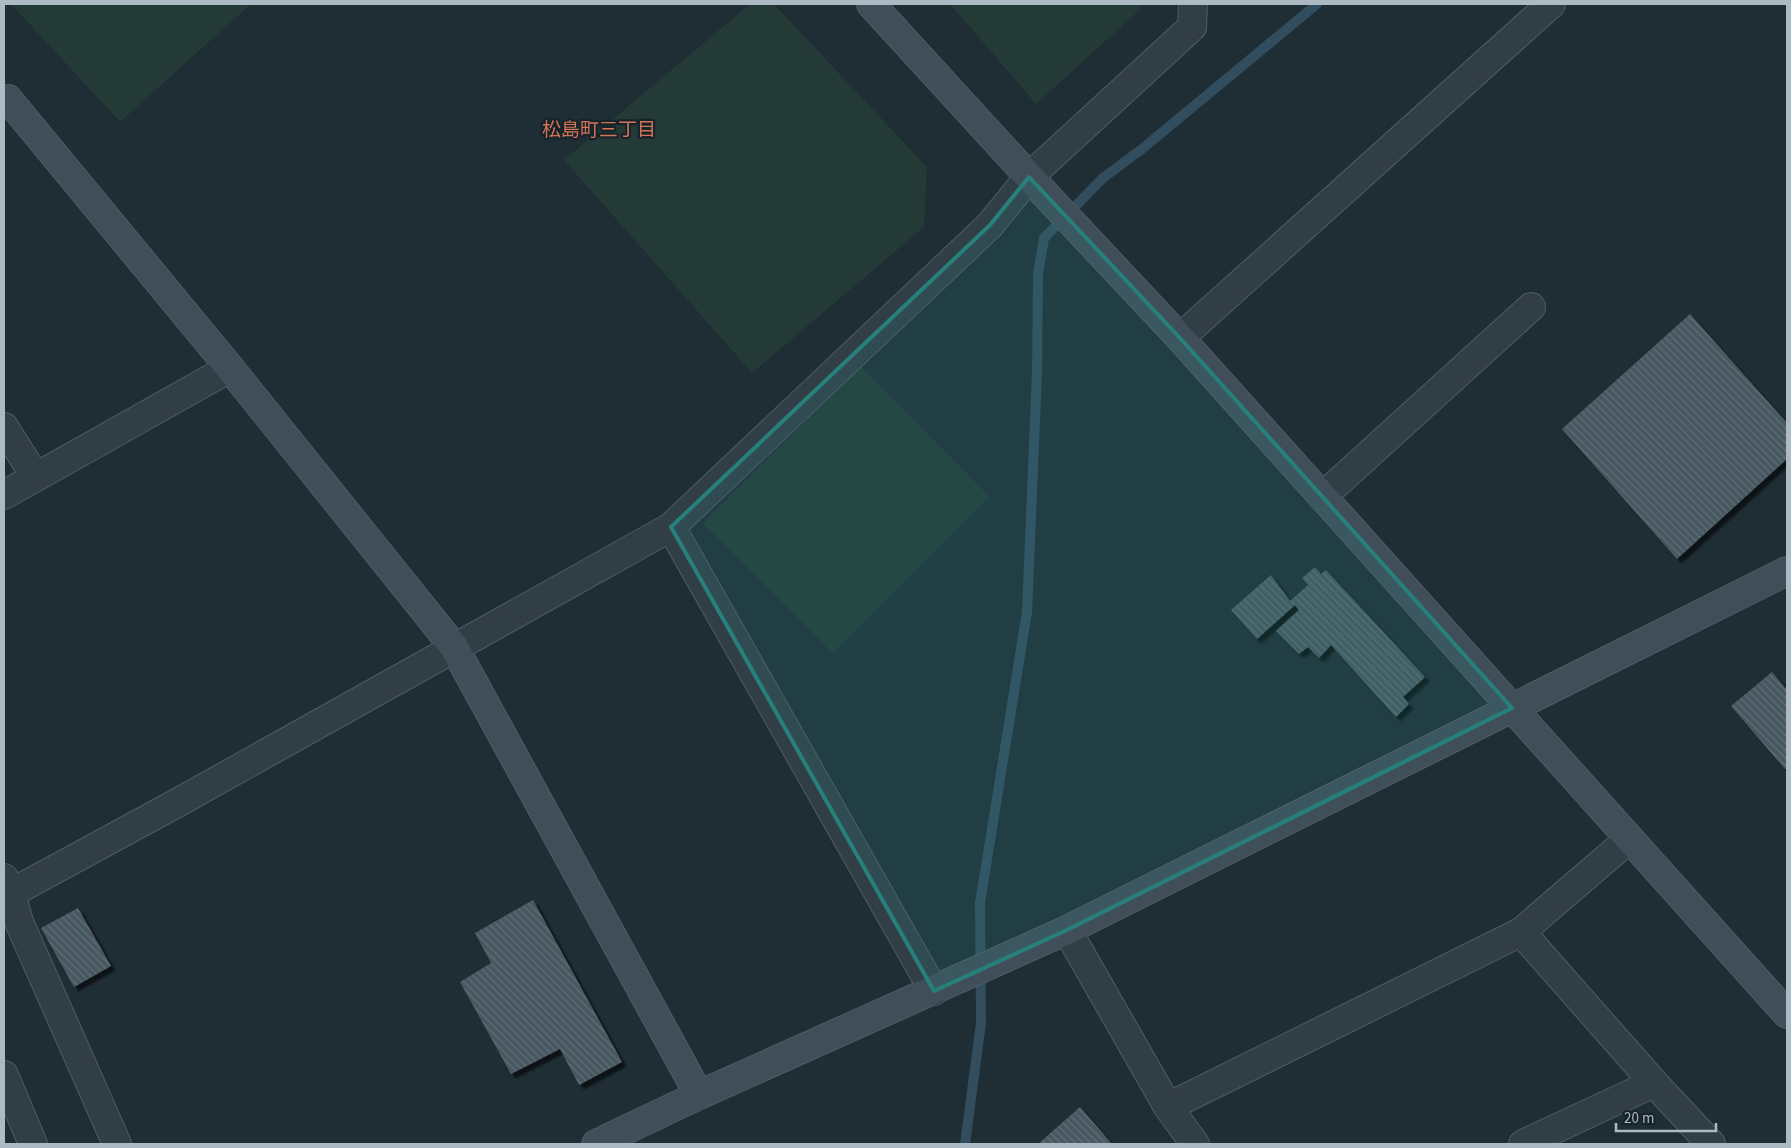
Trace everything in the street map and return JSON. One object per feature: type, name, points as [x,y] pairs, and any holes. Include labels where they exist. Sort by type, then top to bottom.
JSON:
[{"type":"street","points":[[871,4],[1036,185],[1180,338],[1787,1014]]},
{"type":"street","points":[[117,1144],[6,889],[177,803],[671,527],[990,225],[1036,185],[1192,27],[1193,4]]},
{"type":"street","points":[[1180,338],[1550,4]]},
{"type":"street","points":[[4,101],[8,99],[230,368],[454,647],[699,1095]]},
{"type":"street","points":[[1322,497],[1531,307]]},
{"type":"street","points":[[4,494],[230,368]]},
{"type":"street","points":[[4,427],[35,476]]},
{"type":"street","points":[[671,527],[943,987]]},
{"type":"street","points":[[596,1144],[699,1095],[1067,930],[1787,571]]},
{"type":"street","points":[[1168,1106],[1520,932],[1629,838]]},
{"type":"street","points":[[1067,930],[1168,1106],[1195,1144]]},
{"type":"street","points":[[1520,932],[1654,1083],[1711,1144]]},
{"type":"street","points":[[4,1075],[33,1144]]},
{"type":"street","points":[[1523,1144],[1654,1083]]},
{"type":"highlighted area","points":[[1029,177],[1180,338],[1512,708],[1067,930],[934,991],[671,527],[990,225]]},
{"type":"green space","points":[[11,4],[251,4],[120,122]]},
{"type":"green space","points":[[750,4],[774,4],[927,167],[924,227],[752,373],[564,160]]},
{"type":"green space","points":[[950,4],[1137,4],[1141,9],[1036,104]]},
{"type":"green space","points":[[861,366],[990,497],[833,654],[703,523]]},
{"type":"building","points":[[1690,314],[1787,423],[1787,459],[1677,559],[1562,429]]},
{"type":"building","points":[[1315,567],[1321,574],[1326,570],[1425,677],[1403,697],[1409,704],[1396,717],[1331,645],[1319,658],[1308,647],[1299,654],[1276,631],[1299,610],[1295,605],[1257,639],[1231,610],[1271,575],[1290,601],[1308,585],[1302,578]]},
{"type":"building","points":[[1772,672],[1787,690],[1787,768],[1785,769],[1731,706]]},
{"type":"building","points":[[533,900],[622,1062],[579,1085],[560,1049],[511,1074],[460,982],[491,963],[475,933]]},
{"type":"building","points":[[78,908],[111,966],[74,987],[41,928]]},
{"type":"building","points":[[1080,1107],[1112,1144],[1038,1144]]},
{"type":"waterway","points":[[965,1144],[981,1023],[980,903],[1027,612],[1037,372],[1038,274],[1044,238],[1103,178],[1142,149],[1317,4]]},
{"type":"district","name":"松島町三丁目","points":[[599,130]]}]
